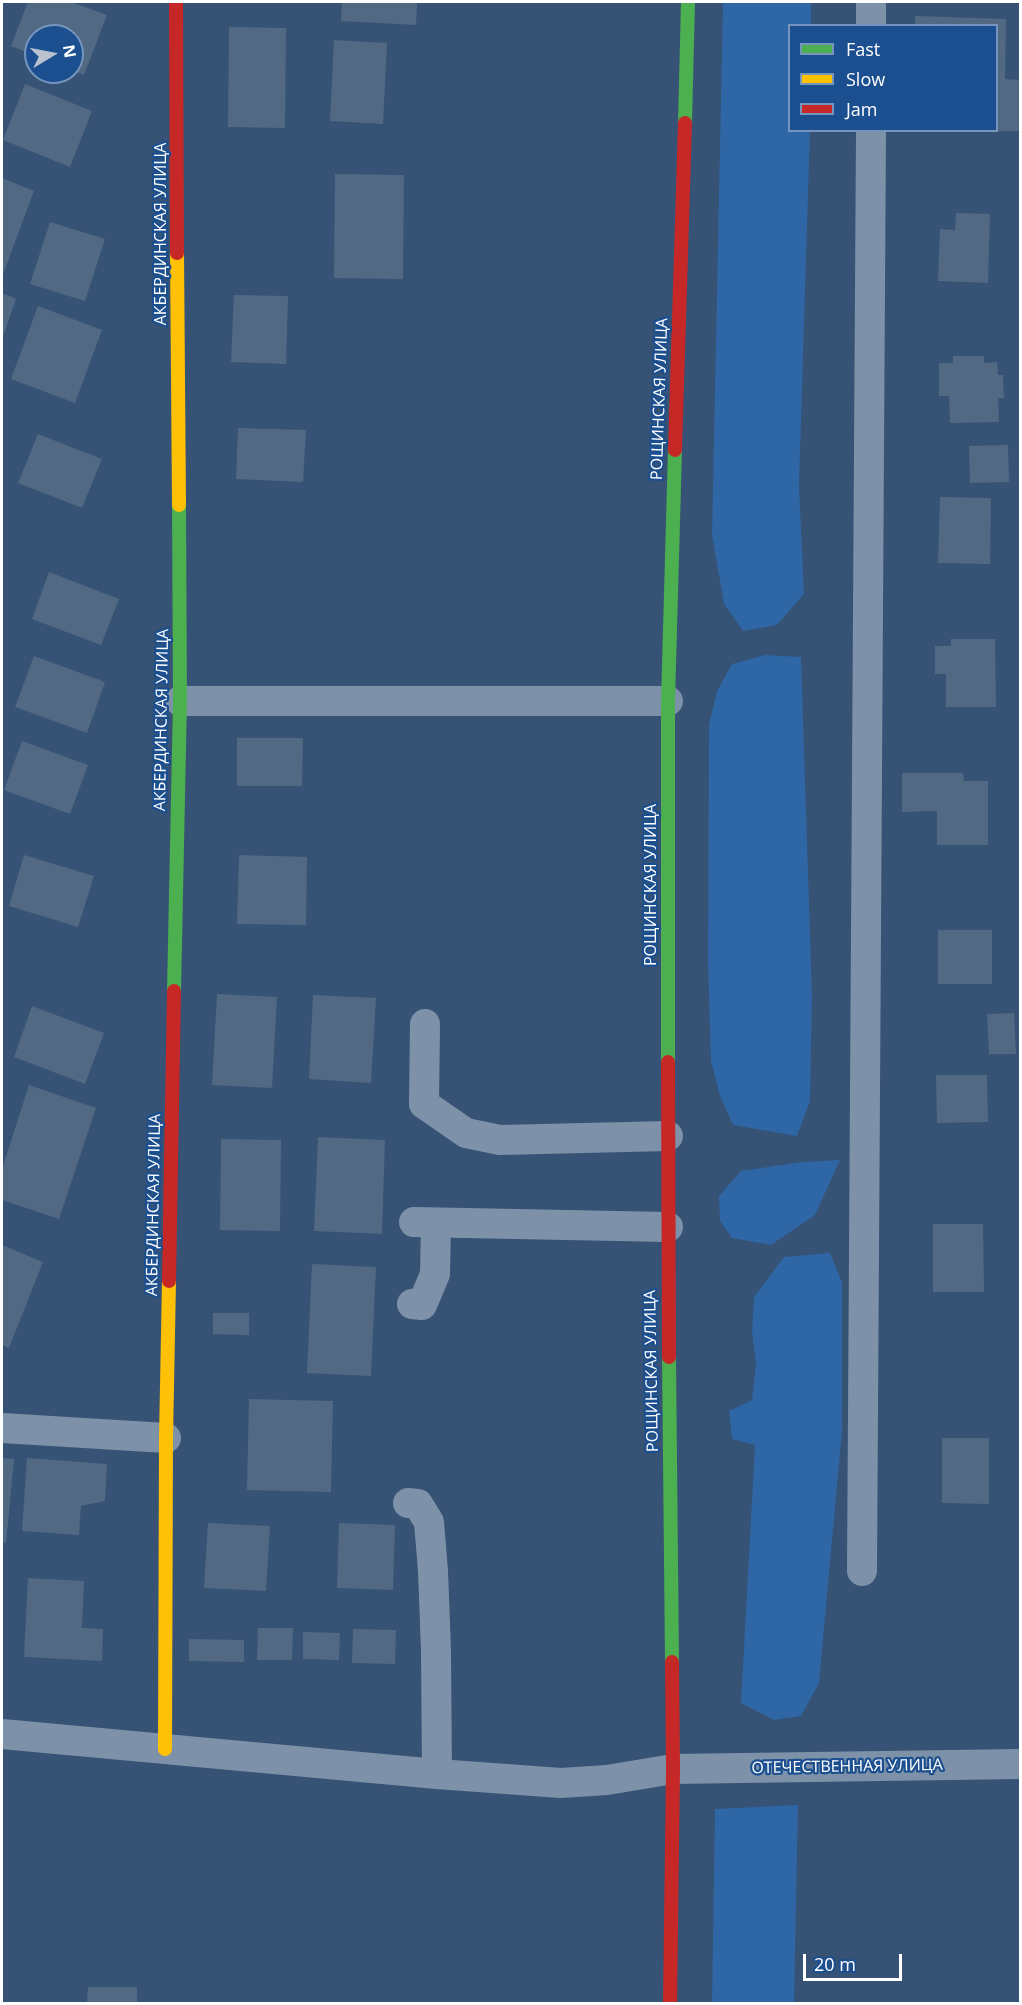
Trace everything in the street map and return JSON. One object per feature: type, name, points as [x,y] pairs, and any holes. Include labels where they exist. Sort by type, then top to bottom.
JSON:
[{"type":"street","name":"АКБЕРДИНСКАЯ УЛИЦА","points":[[165,1749],[166,1438],[180,701],[176,2]]},
{"type":"street","name":"РОЩИНСКАЯ УЛИЦА","points":[[670,2004],[673,1769],[668,1227],[668,701],[688,2]]},
{"type":"street","points":[[871,2],[871,24]]},
{"type":"street","points":[[862,1571],[871,132]]},
{"type":"street","points":[[180,701],[668,701]]},
{"type":"street","points":[[425,1024],[424,1104],[466,1133],[500,1140],[668,1136]]},
{"type":"street","points":[[412,1304],[422,1305],[435,1274],[425,1223],[668,1227]]},
{"type":"street","points":[[2,1428],[166,1438]]},
{"type":"street","points":[[408,1503],[418,1504],[429,1522],[436,1651],[438,1774]]},
{"type":"street","name":"ОТЕЧЕСТВЕННАЯ УЛИЦА","points":[[2,1734],[561,1784],[608,1780],[673,1769],[1020,1764]]},
{"type":"shaded area","points":[[723,2],[811,2],[811,24],[788,24],[788,132],[810,132],[799,485],[804,594],[777,625],[743,631],[724,604],[712,535]]},
{"type":"shaded area","points":[[765,655],[801,657],[812,996],[810,1101],[797,1136],[733,1125],[720,1096],[711,1061],[708,963],[709,725],[717,691],[732,664]]},
{"type":"shaded area","points":[[840,1160],[815,1215],[771,1245],[732,1238],[720,1221],[719,1196],[741,1171],[802,1162]]},
{"type":"shaded area","points":[[830,1253],[842,1282],[842,1431],[819,1683],[801,1716],[774,1720],[741,1703],[755,1445],[732,1439],[729,1411],[752,1400],[756,1363],[752,1332],[754,1297],[784,1257]]},
{"type":"shaded area","points":[[798,1805],[794,2003],[712,2003],[715,1809]]},
{"type":"building","points":[[28,2],[71,2],[107,15],[84,75],[84,24],[24,24],[24,51],[11,46]]},
{"type":"building","points":[[342,2],[417,2],[416,25],[341,21]]},
{"type":"building","points":[[915,16],[1006,19],[1005,79],[1020,80],[1020,131],[998,131],[998,24],[915,24]]},
{"type":"building","points":[[229,27],[286,28],[285,128],[228,127]]},
{"type":"building","points":[[334,40],[387,43],[383,124],[330,121]]},
{"type":"building","points":[[25,84],[92,111],[70,167],[3,140]]},
{"type":"building","points":[[335,174],[404,175],[403,279],[334,278]]},
{"type":"building","points":[[2,178],[34,191],[2,277]]},
{"type":"building","points":[[956,213],[990,214],[988,283],[938,281],[940,229],[955,230]]},
{"type":"building","points":[[50,222],[105,239],[85,301],[30,284]]},
{"type":"building","points":[[2,293],[16,299],[2,339]]},
{"type":"building","points":[[234,295],[288,296],[286,364],[231,362]]},
{"type":"building","points":[[38,306],[102,330],[75,403],[11,379]]},
{"type":"building","points":[[953,356],[984,356],[984,363],[997,362],[998,375],[1003,375],[1004,398],[998,398],[999,422],[950,423],[949,396],[939,396],[939,363],[953,363]]},
{"type":"building","points":[[238,428],[306,430],[303,482],[236,479]]},
{"type":"building","points":[[38,434],[102,459],[82,508],[18,483]]},
{"type":"building","points":[[1008,445],[1009,482],[970,483],[969,446]]},
{"type":"building","points":[[940,497],[991,498],[990,564],[938,563]]},
{"type":"building","points":[[49,572],[119,599],[101,645],[32,619]]},
{"type":"building","points":[[951,639],[995,639],[996,707],[946,707],[946,674],[935,674],[935,646],[951,646]]},
{"type":"building","points":[[34,656],[105,682],[87,733],[15,707]]},
{"type":"building","points":[[237,738],[303,738],[302,786],[237,786]]},
{"type":"building","points":[[22,741],[88,765],[70,814],[4,790]]},
{"type":"building","points":[[902,773],[963,773],[964,781],[988,781],[988,845],[937,845],[937,811],[902,812]]},
{"type":"building","points":[[24,855],[94,876],[78,927],[9,906]]},
{"type":"building","points":[[239,855],[307,857],[306,925],[237,924]]},
{"type":"building","points":[[938,930],[992,930],[992,984],[938,984]]},
{"type":"building","points":[[217,994],[277,997],[272,1088],[212,1085]]},
{"type":"building","points":[[313,995],[376,998],[371,1083],[309,1079]]},
{"type":"building","points":[[32,1006],[104,1033],[85,1084],[14,1057]]},
{"type":"building","points":[[1014,1013],[1016,1054],[989,1054],[987,1014]]},
{"type":"building","points":[[936,1075],[987,1075],[988,1122],[937,1123]]},
{"type":"building","points":[[29,1085],[96,1108],[59,1219],[2,1200],[2,1169]]},
{"type":"building","points":[[318,1137],[385,1140],[382,1234],[314,1231]]},
{"type":"building","points":[[221,1139],[281,1140],[280,1231],[220,1230]]},
{"type":"building","points":[[933,1224],[983,1224],[984,1292],[933,1292]]},
{"type":"building","points":[[2,1245],[43,1262],[9,1348],[2,1345]]},
{"type":"building","points":[[312,1264],[376,1267],[371,1376],[307,1373]]},
{"type":"building","points":[[213,1313],[249,1313],[249,1335],[213,1334]]},
{"type":"building","points":[[249,1399],[333,1401],[331,1492],[247,1490]]},
{"type":"building","points":[[942,1438],[989,1438],[989,1504],[942,1503]]},
{"type":"building","points":[[2,1458],[14,1459],[6,1543],[2,1542]]},
{"type":"building","points":[[27,1458],[107,1464],[105,1501],[81,1506],[79,1535],[22,1531]]},
{"type":"building","points":[[208,1523],[270,1526],[266,1591],[204,1588]]},
{"type":"building","points":[[339,1523],[395,1525],[393,1590],[337,1588]]},
{"type":"building","points":[[28,1578],[84,1581],[82,1628],[103,1629],[102,1661],[24,1657]]},
{"type":"building","points":[[258,1628],[293,1628],[292,1660],[257,1660]]},
{"type":"building","points":[[353,1629],[396,1630],[395,1664],[352,1663]]},
{"type":"building","points":[[303,1632],[340,1633],[339,1660],[303,1659]]},
{"type":"building","points":[[189,1639],[244,1640],[244,1662],[189,1661]]},
{"type":"building","points":[[88,1987],[137,1987],[137,2004],[87,2004]]},
{"type":"traffic: fast","points":[[685,123],[688,2]]},
{"type":"traffic: fast","points":[[668,1062],[668,701],[675,450]]},
{"type":"traffic: fast","points":[[174,991],[180,701],[179,505]]},
{"type":"traffic: fast","points":[[669,1357],[672,1662]]},
{"type":"traffic: slow","points":[[177,253],[179,505]]},
{"type":"traffic: slow","points":[[165,1749],[169,1281]]},
{"type":"traffic: jam","points":[[176,2],[177,253]]},
{"type":"traffic: jam","points":[[675,450],[685,123]]},
{"type":"traffic: jam","points":[[169,1281],[174,991]]},
{"type":"traffic: jam","points":[[668,1062],[669,1357]]},
{"type":"traffic: jam","points":[[670,2004],[672,1662]]}]
